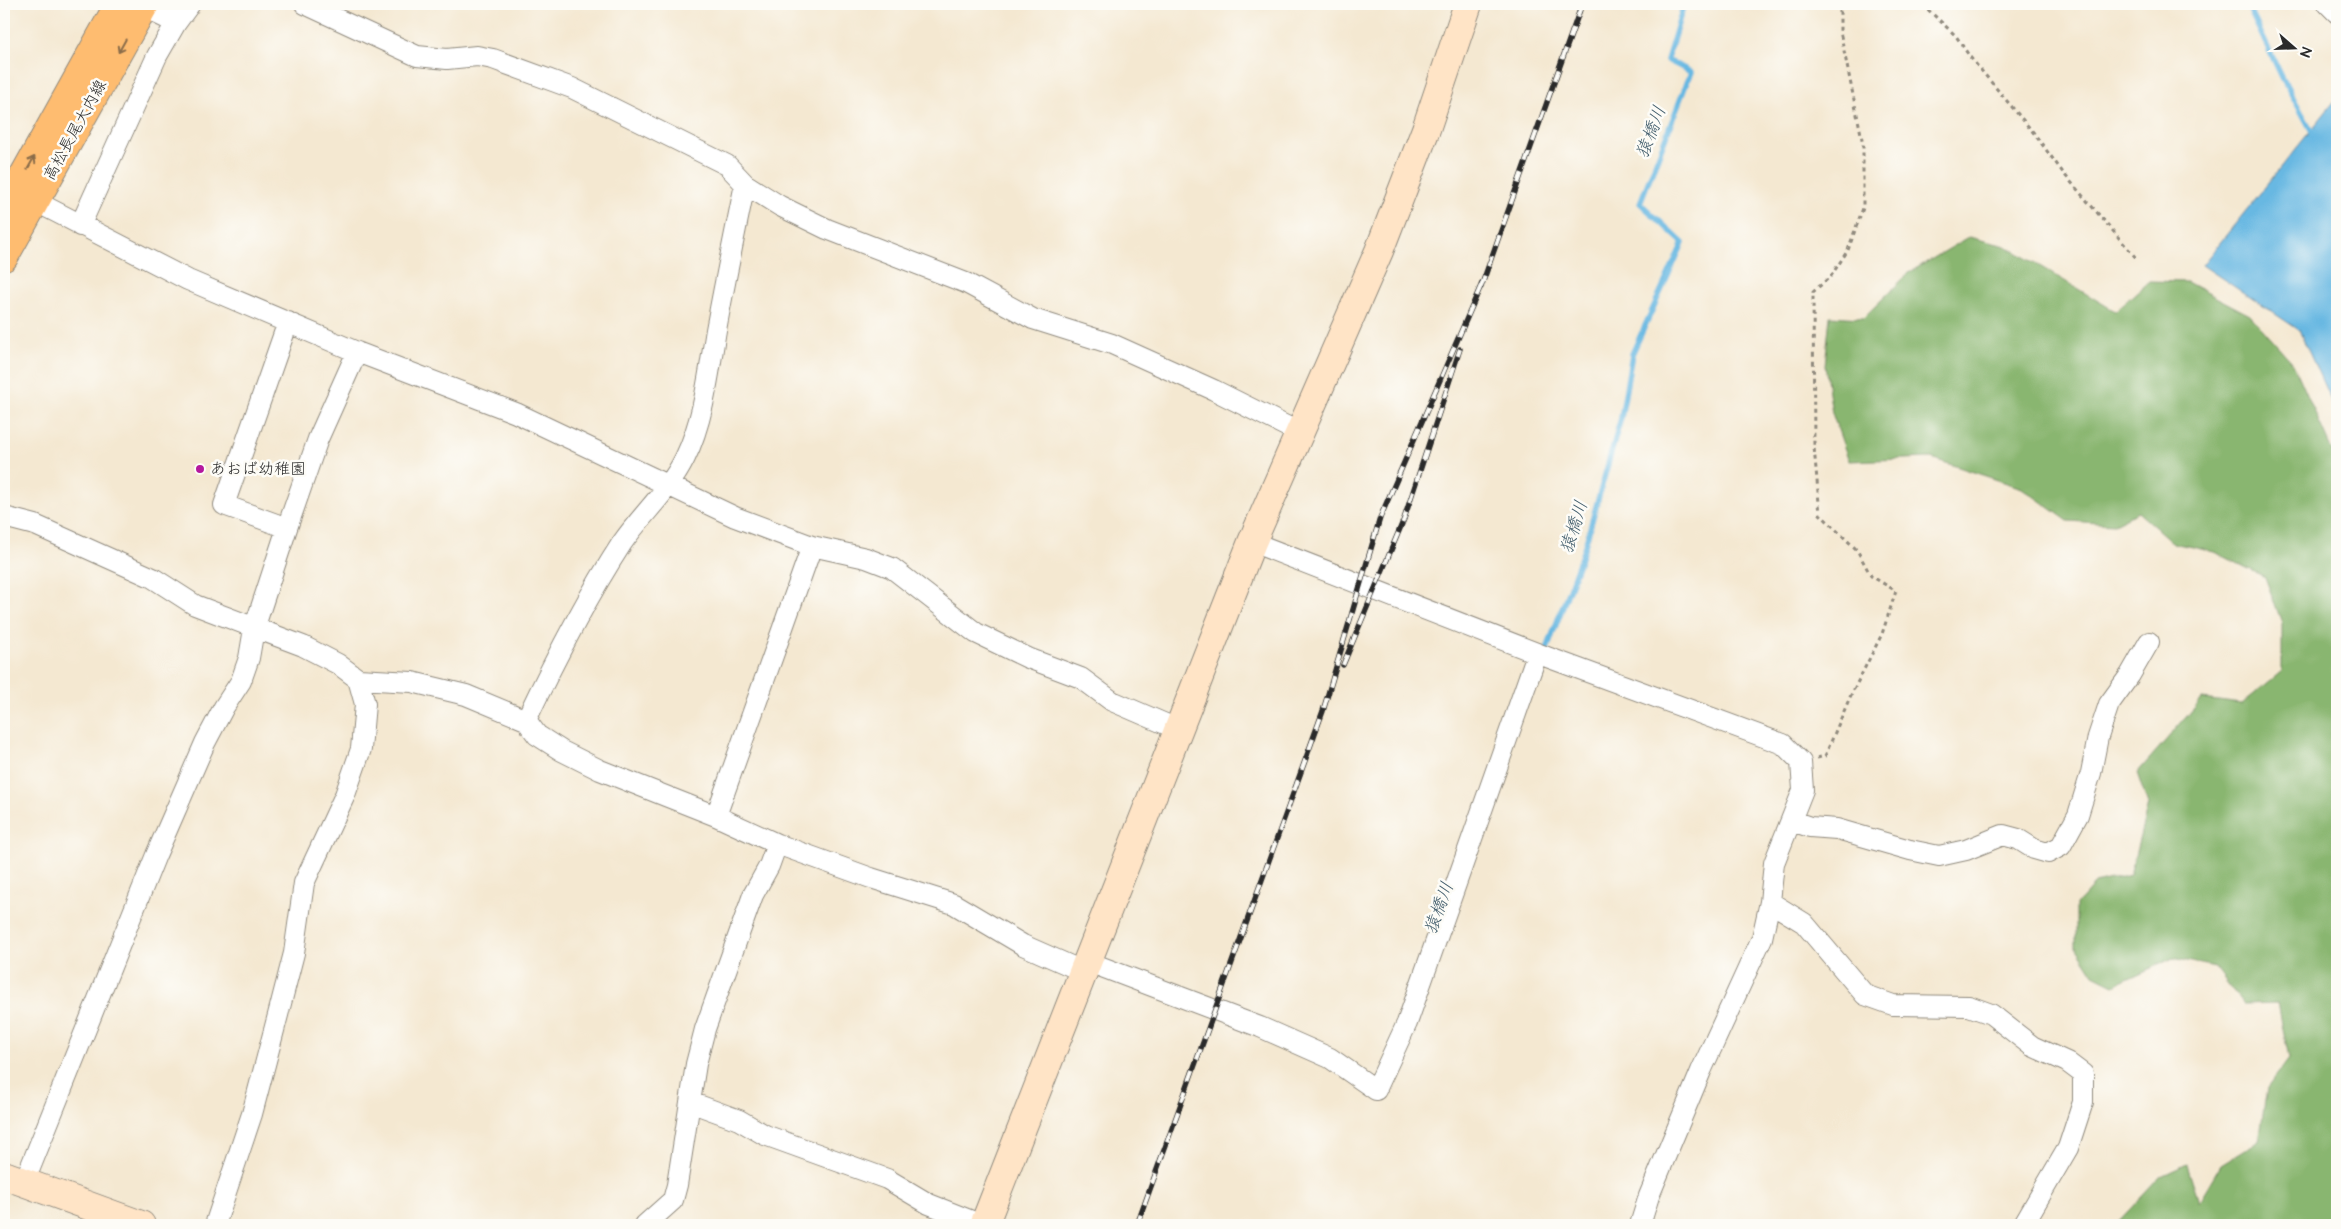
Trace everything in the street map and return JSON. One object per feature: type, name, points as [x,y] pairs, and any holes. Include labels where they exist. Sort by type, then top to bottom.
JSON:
[{"type":"main road","name":"高松長尾大内線","points":[[4,257],[13,199],[136,5]]},
{"type":"street","points":[[80,226],[146,78],[176,23],[190,4]]},
{"type":"street","points":[[305,4],[417,56],[447,59],[477,56],[494,59],[572,88],[727,165],[745,184],[780,206],[827,229],[966,283],[1033,320],[1112,344],[1214,390],[1300,433]]},
{"type":"street","points":[[690,1102],[739,1120],[765,1135],[888,1179],[929,1204],[983,1225],[1252,542],[1383,241],[1426,129],[1468,4]]},
{"type":"street","points":[[2328,4],[2337,13]]},
{"type":"street","points":[[136,5],[176,23]]},
{"type":"street","points":[[526,720],[565,638],[600,577],[624,541],[669,486],[685,458],[698,420],[745,184]]},
{"type":"street","points":[[13,199],[80,226],[188,280],[357,352],[516,413],[735,517],[812,546],[866,558],[892,568],[976,633],[1028,658],[1081,678],[1112,701],[1178,729]]},
{"type":"street","points":[[287,528],[224,505],[288,322]]},
{"type":"street","points":[[141,1225],[14,1179],[205,743],[224,707],[241,681],[249,658],[254,629],[318,439],[357,352]]},
{"type":"street","points":[[4,517],[35,525],[153,578],[195,605],[303,646],[338,664],[358,679],[421,684],[466,695],[526,720],[537,735],[562,751],[600,770],[716,816],[777,844],[871,878],[954,904],[1023,945],[1260,1027],[1330,1058],[1376,1090],[1408,1023],[1542,655]]},
{"type":"street","points":[[1252,542],[1542,655],[1783,744],[1801,762],[1803,790],[1774,863],[1770,902],[1762,938],[1702,1071],[1649,1196],[1640,1225]]},
{"type":"street","points":[[716,816],[812,546]]},
{"type":"street","points":[[1792,821],[1810,828],[1846,831],[1910,850],[1939,856],[1966,850],[2003,835],[2018,839],[2034,850],[2048,853],[2062,846],[2078,815],[2091,773],[2098,737],[2110,704],[2149,642]]},
{"type":"street","points":[[215,1225],[252,1114],[278,1015],[294,953],[304,883],[345,795],[361,750],[364,704],[358,679]]},
{"type":"street","points":[[645,1225],[673,1200],[696,1064],[705,1029],[753,895],[769,866],[777,844]]},
{"type":"street","points":[[1770,902],[1804,923],[1865,995],[1893,1005],[1969,1006],[1991,1014],[2032,1046],[2067,1062],[2082,1074],[2083,1102],[2068,1148],[2023,1225]]},
{"type":"path","points":[[1801,762],[1825,756],[1850,696],[1882,634],[1896,590],[1871,576],[1857,550],[1820,514],[1814,447],[1813,292],[1832,276],[1848,250],[1863,208],[1863,144],[1840,31],[1840,4]]},
{"type":"path","points":[[1922,4],[1956,36],[1970,57],[2033,132],[2064,174],[2137,259]]},
{"type":"green space","points":[[1969,237],[2006,246],[2115,311],[2149,281],[2187,282],[2250,315],[2293,363],[2337,462],[2337,1225],[2115,1225],[2161,1176],[2187,1164],[2199,1201],[2221,1164],[2259,1141],[2267,1088],[2289,1059],[2278,1003],[2243,1004],[2215,967],[2173,958],[2114,985],[2094,975],[2076,947],[2076,905],[2095,884],[2130,875],[2148,805],[2137,773],[2202,699],[2242,704],[2282,671],[2282,623],[2265,577],[2215,552],[2173,543],[2138,512],[2114,524],[2068,521],[2022,488],[1931,458],[1849,461],[1832,413],[1825,365],[1830,316],[1863,318],[1910,272]]},
{"type":"water","points":[[2337,98],[2337,414],[2299,330],[2202,265]]},
{"type":"waterway","name":"猿橋川","points":[[1546,652],[1584,549],[1621,418],[1632,354],[1683,243],[1640,203],[1691,72],[1667,60],[1684,4]]},
{"type":"waterway","points":[[2247,4],[2283,79],[2315,137]]},
{"type":"railway","points":[[1481,287],[1582,4]]},
{"type":"railway","points":[[1137,1225],[1323,711],[1380,518],[1483,281]]},
{"type":"railway","points":[[1343,665],[1404,519],[1460,349]]},
{"type":"place","name":"あおば幼稚園","points":[[200,469]]}]
